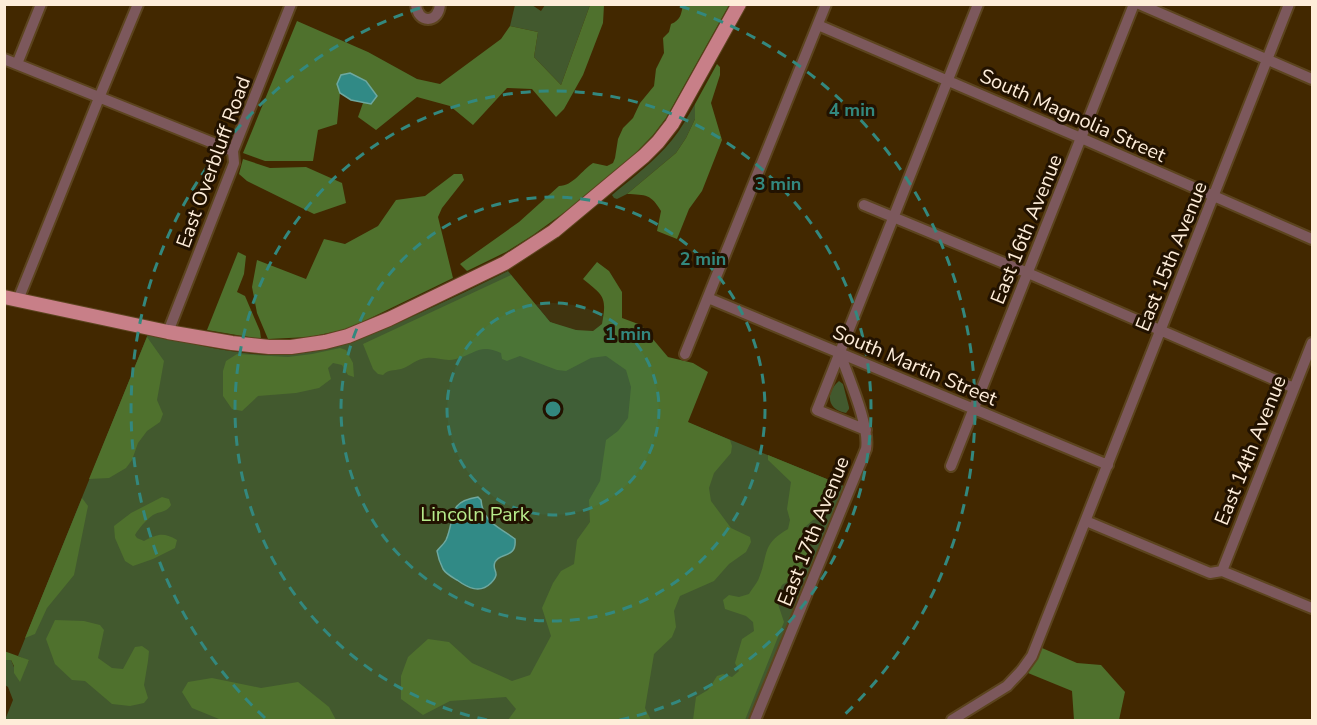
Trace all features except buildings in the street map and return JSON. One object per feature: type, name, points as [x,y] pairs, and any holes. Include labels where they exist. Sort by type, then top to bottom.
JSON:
[{"type":"main road","points":[[11,299],[168,332],[269,347],[291,347],[325,342],[348,336],[389,320],[505,264],[554,231],[644,156],[672,124],[739,4]]},
{"type":"street","points":[[17,64],[41,4]]},
{"type":"street","points":[[11,299],[138,4]]},
{"type":"street","name":"East Overbluff Road","points":[[168,332],[234,163],[233,151],[291,4]]},
{"type":"street","points":[[416,4],[417,12],[426,19],[437,16],[440,4]]},
{"type":"street","points":[[686,354],[826,4]]},
{"type":"street","points":[[866,430],[817,410],[978,4]]},
{"type":"street","points":[[1137,4],[1312,79]]},
{"type":"street","name":"East 16th Avenue","points":[[951,466],[1081,138],[1137,4]]},
{"type":"street","name":"East 15th Avenue","points":[[952,720],[1007,686],[1032,656],[1289,4]]},
{"type":"street","name":"South Magnolia Street","points":[[818,25],[1312,239]]},
{"type":"street","points":[[4,59],[233,151]]},
{"type":"street","points":[[864,204],[1294,388]]},
{"type":"street","name":"South Martin Street","points":[[708,298],[1108,465]]},
{"type":"street","name":"East 14th Avenue","points":[[1222,571],[1312,343]]},
{"type":"street","name":"East 17th Avenue","points":[[755,720],[867,442],[863,418],[840,353]]},
{"type":"street","points":[[1086,521],[1210,573],[1222,571],[1312,608]]},
{"type":"green space","points":[[515,5],[532,5],[541,11],[545,5],[590,5],[561,85],[534,57],[538,32],[510,26]]},
{"type":"green space","points":[[590,5],[604,5],[603,23],[583,75],[564,109],[556,117],[532,89],[507,88],[473,125],[450,106],[417,97],[376,130],[358,117],[363,103],[371,103],[337,84],[340,93],[337,124],[318,130],[313,161],[265,161],[243,153],[297,21],[368,52],[417,79],[440,84],[501,39],[510,26],[538,32],[534,57],[561,85]]},
{"type":"green space","points":[[683,5],[729,5],[666,118],[653,135],[624,165],[569,209],[506,252],[467,271],[460,264],[519,222],[559,186],[573,181],[593,163],[607,166],[613,163],[623,128],[633,118],[640,103],[654,86],[656,69],[664,53],[663,38],[669,32],[671,24],[679,19]]},
{"type":"green space","points":[[717,64],[720,67],[720,75],[711,103],[722,140],[702,191],[689,209],[677,239],[657,231],[661,211],[651,198],[627,194],[676,153],[695,119],[695,104]]},
{"type":"green space","points":[[695,104],[695,119],[676,153],[627,194],[617,199],[614,198],[612,195],[651,162],[672,140]]},
{"type":"green space","points":[[243,159],[270,168],[306,167],[342,183],[346,203],[314,214],[247,181],[239,174]]},
{"type":"green space","points":[[454,174],[462,174],[464,180],[442,208],[438,217],[453,278],[348,329],[309,337],[268,339],[257,313],[252,287],[257,260],[306,279],[324,239],[345,244],[378,226],[396,200],[425,196]]},
{"type":"green space","points":[[238,252],[246,256],[244,274],[237,292],[245,296],[260,331],[261,339],[207,330]]},
{"type":"green space","points":[[597,262],[609,271],[622,292],[622,318],[641,325],[668,357],[693,363],[708,372],[688,422],[730,440],[731,453],[714,473],[709,488],[711,501],[731,528],[750,537],[751,542],[746,552],[729,564],[714,581],[680,596],[674,611],[676,627],[672,637],[654,654],[645,708],[651,720],[508,720],[516,709],[506,697],[450,701],[423,715],[401,699],[401,676],[408,657],[428,639],[449,642],[472,663],[512,681],[530,675],[551,636],[542,608],[561,571],[574,564],[577,540],[590,522],[589,500],[600,481],[606,440],[618,431],[628,418],[631,387],[626,370],[606,356],[591,358],[566,371],[557,370],[520,356],[507,361],[502,359],[501,353],[488,349],[478,350],[452,360],[423,358],[383,375],[373,369],[363,344],[511,275],[550,322],[576,330],[593,331],[602,324],[604,302],[596,289],[583,279]]},
{"type":"green space","name":"Lincoln Park","points":[[508,271],[550,322],[667,369],[652,408],[844,486],[750,720],[5,720],[13,700],[5,685],[4,660],[11,660],[14,667],[29,661],[18,656],[148,334],[239,352],[270,355],[309,352],[346,343],[382,330]]},
{"type":"green space","points":[[147,337],[164,361],[157,400],[163,414],[160,422],[147,431],[138,443],[132,460],[126,468],[109,478],[89,479]]},
{"type":"green space","points":[[340,348],[346,350],[353,363],[354,377],[348,375],[342,365],[333,363],[328,368],[331,379],[319,388],[296,393],[258,396],[242,411],[232,409],[223,396],[223,371],[226,361],[237,354],[288,357]]},
{"type":"green space","points":[[839,381],[843,384],[849,407],[846,413],[835,408],[830,400],[832,391]]},
{"type":"green space","points":[[768,455],[839,484],[833,502],[824,516],[813,520],[805,527],[804,539],[809,553],[798,575],[782,585],[776,598],[784,622],[745,720],[693,720],[696,697],[708,690],[717,676],[723,674],[732,677],[739,671],[735,663],[742,639],[754,631],[753,622],[746,616],[725,609],[723,600],[729,595],[739,597],[749,594],[759,578],[767,550],[773,540],[788,529],[790,520],[787,509],[791,482],[768,460]]},
{"type":"green space","points":[[162,497],[169,499],[171,505],[169,508],[150,517],[135,535],[144,541],[157,535],[168,536],[177,540],[175,548],[133,566],[125,561],[115,538],[114,526],[131,513]]},
{"type":"green space","points":[[82,498],[88,506],[74,575],[47,608],[35,634],[25,638]]},
{"type":"green space","points":[[55,620],[84,621],[100,625],[104,630],[98,658],[112,668],[123,669],[135,647],[142,646],[149,651],[144,685],[148,698],[144,703],[130,706],[112,704],[85,681],[72,680],[55,664],[46,639]]},
{"type":"green space","points":[[1042,648],[1077,663],[1101,665],[1125,692],[1119,720],[1074,720],[1072,691],[1028,673]]},
{"type":"green space","points":[[4,651],[29,660],[20,682],[14,673],[11,660],[5,660]]},
{"type":"green space","points":[[212,678],[261,688],[298,682],[329,707],[336,720],[220,720],[192,708],[182,692],[188,682]]},
{"type":"water","points":[[350,73],[366,81],[377,96],[371,104],[351,100],[340,93],[337,84],[341,75]]},
{"type":"water","points":[[478,497],[488,519],[515,539],[515,545],[511,552],[495,562],[496,576],[491,583],[483,588],[474,589],[443,569],[437,551],[446,540],[456,507],[468,499]]}]
